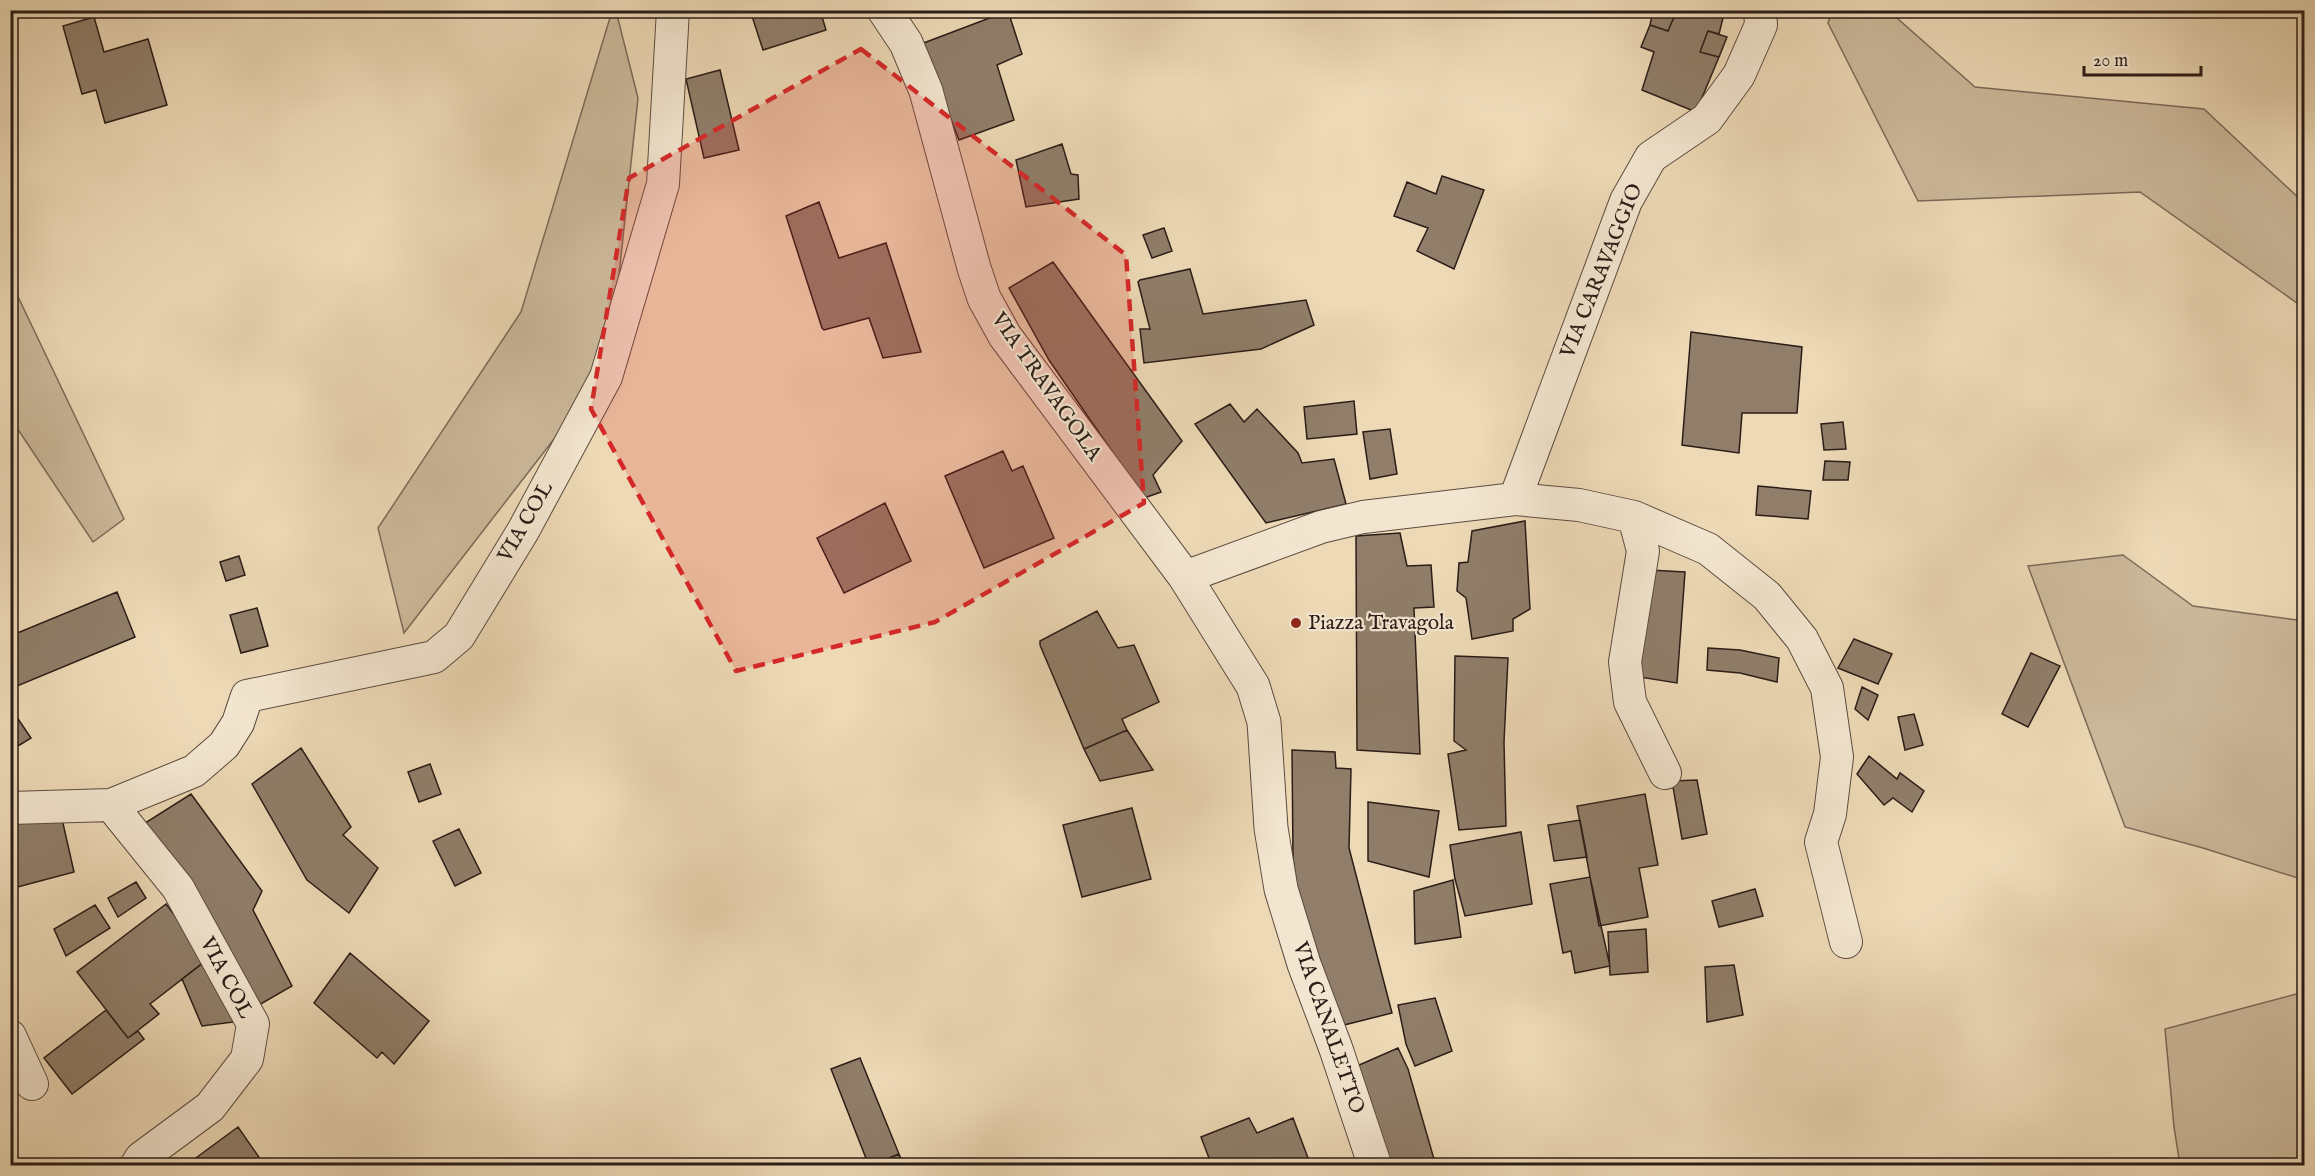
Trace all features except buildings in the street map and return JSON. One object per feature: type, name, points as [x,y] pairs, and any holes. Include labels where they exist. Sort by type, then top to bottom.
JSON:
[{"type":"street","name":"VIA COL","points":[[10,807],[111,805],[194,771],[224,745],[238,723],[247,696],[434,657],[459,636],[523,531],[606,377],[663,184],[673,10]]},
{"type":"street","name":"VIA TRAVAGOLA","points":[[884,10],[906,43],[926,92],[984,298],[1005,336],[1185,576],[1253,686],[1264,722],[1272,828],[1281,889]]},
{"type":"street","name":"VIA CARAVAGGIO","points":[[1515,499],[1626,201],[1651,157],[1707,119],[1739,75],[1761,25],[1760,10]]},
{"type":"street","points":[[1185,576],[1321,527],[1363,516],[1515,499],[1579,505],[1634,517],[1708,549],[1767,596],[1802,639],[1827,688],[1838,757],[1830,814],[1821,842],[1846,942]]},
{"type":"street","points":[[1634,517],[1643,550],[1625,662],[1630,702],[1665,772]]},
{"type":"street","name":"VIA COL","points":[[111,805],[178,888],[253,1023],[247,1059],[210,1107],[141,1158],[136,1166]]},
{"type":"street","name":"VIA CANALETTO","points":[[1281,889],[1304,964],[1336,1048],[1375,1166]]},
{"type":"street","points":[[10,1036],[32,1084]]},
{"type":"highlighted area","points":[[861,49],[1126,255],[1144,503],[935,622],[736,671],[591,409],[629,178]]},
{"type":"shaded area","points":[[612,11],[616,11],[638,98],[609,368],[404,633],[378,528],[521,312]]},
{"type":"shaded area","points":[[1832,11],[1889,11],[1975,87],[2204,109],[2304,203],[2304,308],[2140,192],[1918,201],[1828,23]]},
{"type":"shaded area","points":[[11,282],[124,519],[93,542],[11,419]]},
{"type":"shaded area","points":[[2123,555],[2193,606],[2304,621],[2304,880],[2203,848],[2125,827],[2028,566]]},
{"type":"shaded area","points":[[2304,992],[2304,1165],[2180,1165],[2165,1029]]},
{"type":"place","name":"Piazza Travagola","points":[[1296,623]]}]
